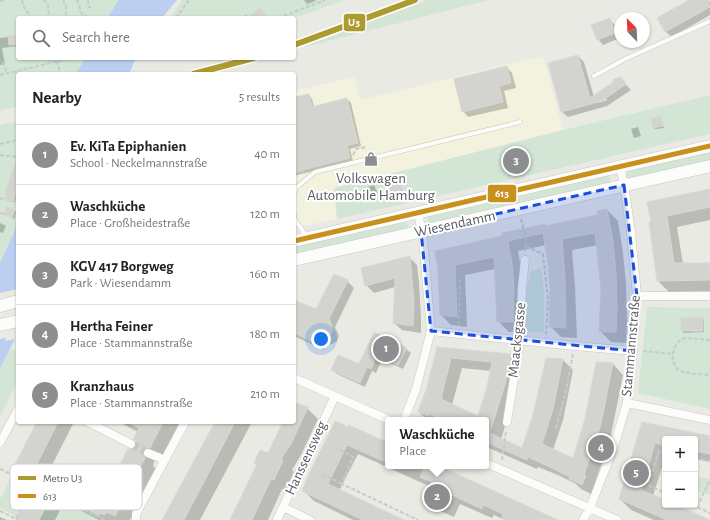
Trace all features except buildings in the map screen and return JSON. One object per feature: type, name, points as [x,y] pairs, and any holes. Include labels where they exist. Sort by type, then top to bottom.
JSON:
[{"type":"street","name":"Wiesendamm","points":[[296,241],[710,146]]},
{"type":"street","name":"Stammannstraße","points":[[583,520],[590,508],[613,449],[627,403],[633,351],[637,296],[624,185],[620,166]]},
{"type":"street","name":"Wiesendamm","points":[[296,260],[710,166]]},
{"type":"street","points":[[405,417],[416,389],[431,331],[418,212]]},
{"type":"street","name":"Maacksgasse","points":[[507,422],[520,340],[522,288],[525,260]]},
{"type":"street","points":[[637,296],[710,296]]},
{"type":"street","points":[[0,306],[16,302]]},
{"type":"street","points":[[0,325],[16,321]]},
{"type":"street","points":[[431,331],[633,351]]},
{"type":"street","points":[[296,379],[385,418]]},
{"type":"street","name":"Hanssensweg","points":[[277,520],[335,396]]},
{"type":"street","points":[[627,403],[710,420]]},
{"type":"street","points":[[0,443],[16,413]]},
{"type":"street","points":[[92,424],[131,444]]},
{"type":"street","points":[[142,502],[184,424]]},
{"type":"street","points":[[148,453],[164,460]]},
{"type":"street","points":[[489,464],[617,520]]},
{"type":"street","points":[[283,507],[310,520]]},
{"type":"street","points":[[136,520],[136,514],[138,510]]},
{"type":"lane","points":[[594,76],[625,59],[710,21]]},
{"type":"lane","points":[[296,189],[315,172],[520,122]]},
{"type":"lane","points":[[296,222],[308,238]]},
{"type":"path","points":[[0,1],[5,0]]},
{"type":"path","points":[[22,0],[23,7],[30,16]]},
{"type":"path","points":[[44,0],[48,4],[49,16]]},
{"type":"path","points":[[63,0],[66,6],[66,16]]},
{"type":"path","points":[[77,0],[83,16]]},
{"type":"path","points":[[88,0],[90,7]]},
{"type":"path","points":[[177,16],[189,0]]},
{"type":"path","points":[[283,16],[324,0]]},
{"type":"path","points":[[0,75],[62,60]]},
{"type":"path","points":[[57,61],[60,72]]},
{"type":"path","points":[[3,62],[7,73]]},
{"type":"path","points":[[0,144],[16,140]]},
{"type":"path","points":[[0,155],[16,157]]},
{"type":"path","points":[[0,198],[5,197]]},
{"type":"path","points":[[519,210],[526,239],[525,260]]},
{"type":"path","points":[[0,213],[4,214]]},
{"type":"path","points":[[526,246],[543,254],[548,300],[546,343]]},
{"type":"path","points":[[458,334],[460,317],[460,278]]},
{"type":"path","points":[[710,340],[681,339],[675,344],[673,354],[674,364],[682,372],[710,375]]},
{"type":"path","points":[[556,428],[565,395],[575,346]]},
{"type":"path","points":[[633,351],[673,354]]},
{"type":"path","points":[[501,470],[507,422]]},
{"type":"path","points":[[335,447],[353,457],[342,484]]},
{"type":"path","points":[[662,452],[659,451],[648,486],[662,492]]},
{"type":"path","points":[[698,458],[710,461]]},
{"type":"path","points":[[0,468],[10,473]]},
{"type":"path","points":[[322,474],[418,520]]},
{"type":"path","points":[[698,505],[710,480]]},
{"type":"path","points":[[698,507],[710,513]]},
{"type":"path","points":[[0,511],[17,519],[22,510]]},
{"type":"path","points":[[85,510],[105,520]]},
{"type":"highlighted area","points":[[624,185],[637,296],[633,351],[431,331],[421,231]]},
{"type":"shaded area","points":[[0,0],[119,0],[108,16],[16,16],[16,60],[84,60],[77,72],[16,72],[16,107],[0,111]]},
{"type":"shaded area","points":[[182,0],[345,0],[296,17],[296,16],[171,16]]},
{"type":"shaded area","points":[[427,0],[489,0],[305,47],[305,46]]},
{"type":"shaded area","name":"Volkswagen Automobile Hamburg","points":[[543,56],[563,130],[334,188],[337,219],[296,228],[296,91],[354,77],[360,100]]},
{"type":"shaded area","points":[[710,95],[710,134],[337,219],[334,188],[563,130]]},
{"type":"shaded area","points":[[16,121],[16,227],[0,262],[0,125]]},
{"type":"shaded area","points":[[710,151],[710,161],[630,179],[626,176],[628,170]]},
{"type":"shaded area","points":[[609,176],[611,180],[608,184],[432,225],[427,223],[428,216]]},
{"type":"shaded area","points":[[403,221],[407,223],[408,227],[406,229],[296,255],[296,247]]},
{"type":"shaded area","points":[[541,268],[544,291],[544,332],[528,332],[525,328],[526,293],[531,271]]},
{"type":"shaded area","points":[[647,307],[710,308],[710,409],[638,393]]},
{"type":"shaded area","points":[[11,349],[16,351],[16,385],[0,416],[0,369]]},
{"type":"shaded area","points":[[698,477],[710,479],[710,495],[698,492]]},
{"type":"shaded area","points":[[10,479],[10,510],[21,510],[17,517],[0,508],[0,499]]},
{"type":"shaded area","points":[[44,510],[80,510],[101,520],[39,520]]},
{"type":"water","points":[[119,0],[177,0],[164,16],[108,16]]},
{"type":"water","points":[[84,60],[135,60],[130,72],[77,72]]},
{"type":"water","points":[[16,227],[16,337],[0,369],[0,263]]},
{"type":"pier","points":[[16,289],[16,338],[6,341],[5,338],[0,339],[0,293]]},
{"type":"tunnel","points":[[131,444],[148,453]]},
{"type":"metro line","name":"U3","points":[[296,44],[415,0]]},
{"type":"metro line","name":"U3","points":[[201,72],[246,60]]},
{"type":"transit line","name":"613","points":[[296,241],[710,146]]},
{"type":"place","name":"Volkswagen Automobile Hamburg","points":[[371,159]]},
{"type":"place","name":"KGV 417 Borgweg","points":[[516,161]]},
{"type":"place","name":"Ev. KiTa Epiphanien","points":[[386,349]]},
{"type":"place","name":"Hertha Feiner","points":[[601,448]]},
{"type":"place","name":"Kranzhaus","points":[[636,473]]},
{"type":"place","name":"Waschküche","points":[[437,497]]}]
